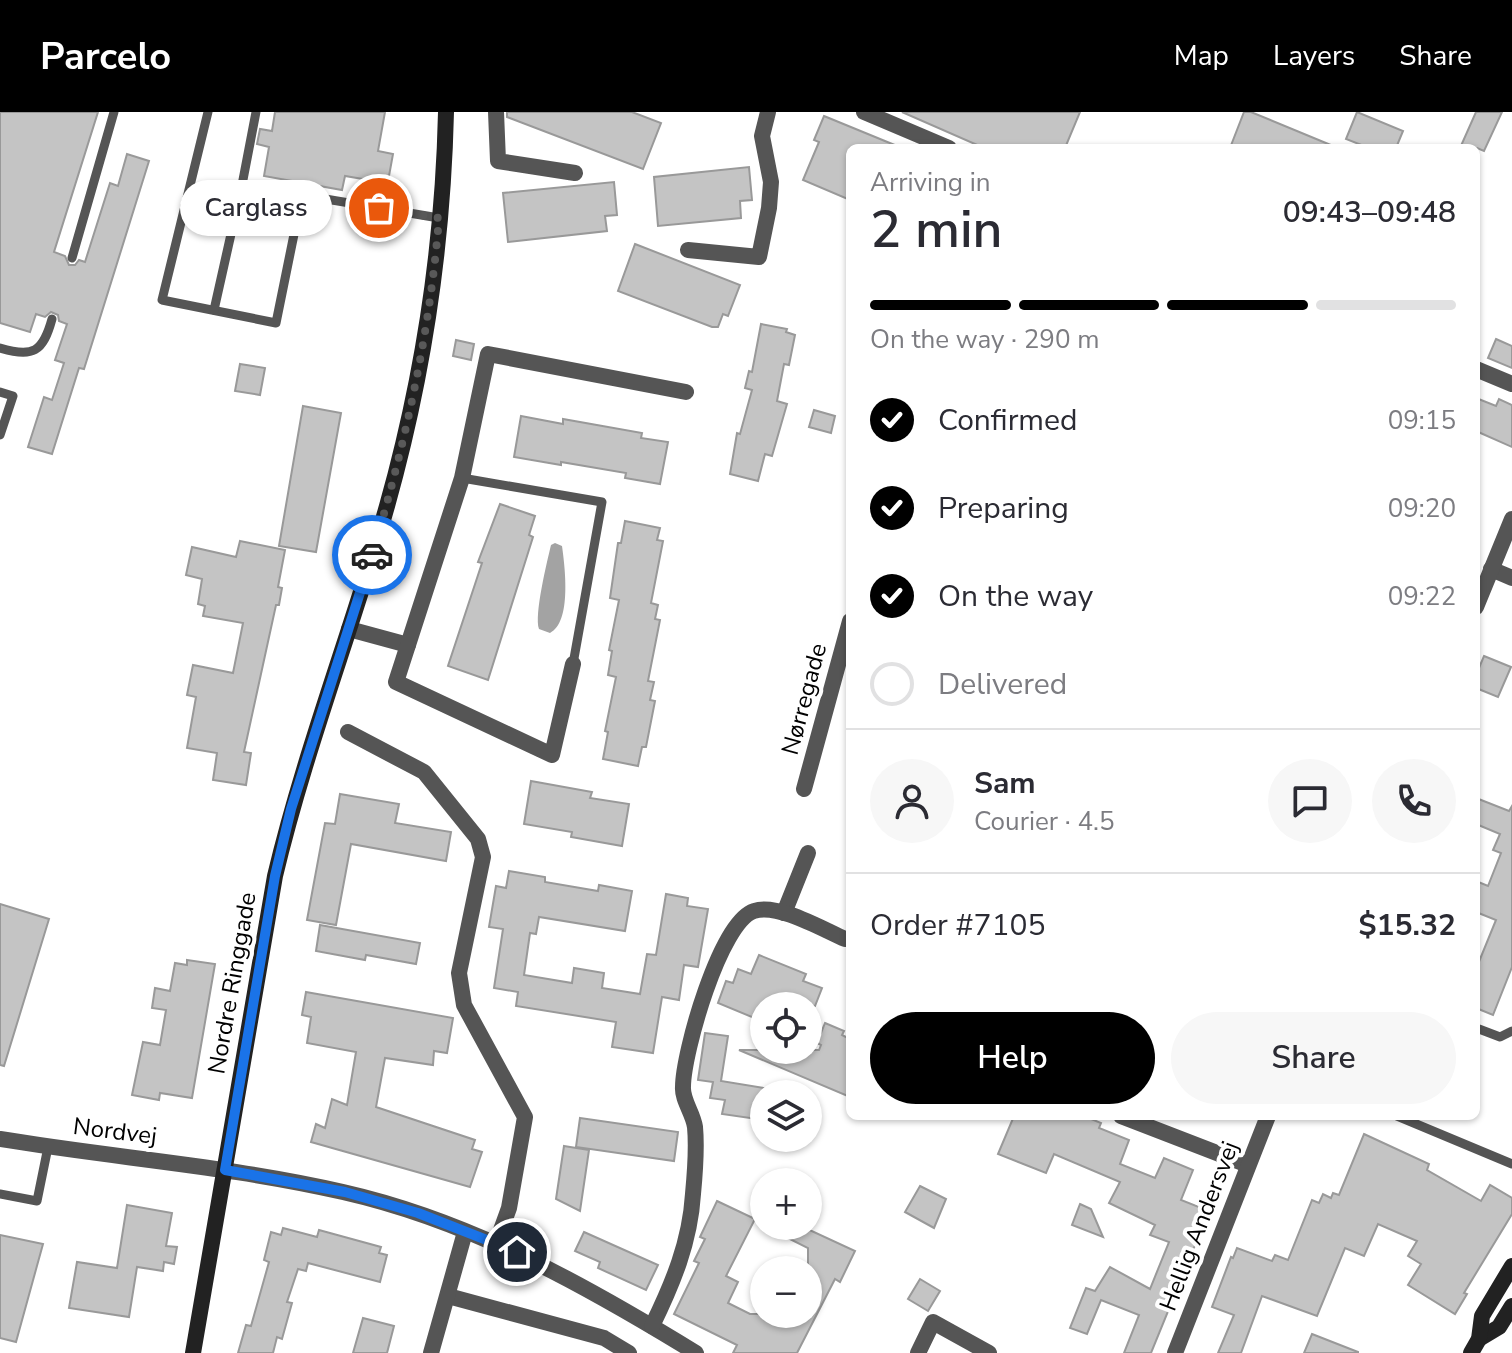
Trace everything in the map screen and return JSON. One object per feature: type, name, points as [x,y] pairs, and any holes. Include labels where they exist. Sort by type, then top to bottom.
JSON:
[{"type":"street","name":"Nordre Ringgade","points":[[193,1353],[275,876],[291,809],[387,505],[412,406],[434,284],[446,112]]},
{"type":"street","points":[[496,112],[498,161],[575,173]]},
{"type":"street","points":[[688,250],[759,257],[771,182],[762,136],[768,112]]},
{"type":"street","points":[[864,112],[940,144]]},
{"type":"street","points":[[573,664],[552,755],[396,682],[462,478],[488,354],[686,392]]},
{"type":"street","points":[[1480,371],[1512,384]]},
{"type":"street","points":[[1480,597],[1512,519]]},
{"type":"street","points":[[1491,569],[1512,578]]},
{"type":"street","points":[[349,629],[408,645]]},
{"type":"street","name":"Nørregade","points":[[804,789],[846,636]]},
{"type":"street","points":[[348,732],[424,772],[478,839],[483,857],[459,973],[464,1005],[525,1117],[509,1208],[496,1244]]},
{"type":"street","points":[[784,913],[808,853]]},
{"type":"street","points":[[652,1326],[677,1274],[688,1234],[693,1194],[695,1126],[682,1089],[688,1046],[715,964],[736,926],[752,911],[771,909],[845,939]]},
{"type":"street","points":[[1131,1120],[1248,1165]]},
{"type":"street","name":"Hellig Andersvej","points":[[1175,1353],[1266,1120]]},
{"type":"street","name":"Nordvej","points":[[0,1139],[225,1170],[345,1192],[418,1213],[537,1261],[587,1287],[696,1353]]},
{"type":"street","points":[[431,1353],[465,1232]]},
{"type":"street","points":[[1475,1346],[1482,1316],[1512,1266]]},
{"type":"street","points":[[448,1296],[604,1338],[629,1353]]},
{"type":"street","points":[[1475,1346],[1499,1327],[1512,1306]]},
{"type":"street","points":[[918,1353],[933,1322],[989,1353]]},
{"type":"lane","points":[[72,258],[114,112]]},
{"type":"lane","points":[[208,112],[162,300],[276,323],[302,195]]},
{"type":"lane","points":[[214,310],[256,112]]},
{"type":"lane","points":[[242,185],[439,218]]},
{"type":"lane","points":[[0,348],[19,354],[36,350],[47,339],[52,319]]},
{"type":"lane","points":[[0,392],[13,396],[0,435]]},
{"type":"lane","points":[[462,478],[602,502],[573,664]]},
{"type":"lane","points":[[1480,1029],[1500,1037],[1512,1031]]},
{"type":"lane","points":[[1418,1120],[1512,1164]]},
{"type":"lane","points":[[0,1194],[37,1201],[48,1147]]},
{"type":"shaded area","points":[[551,545],[562,546],[565,593],[562,618],[550,633],[539,629],[538,612]]},
{"type":"building","points":[[0,112],[98,112],[54,252],[65,256],[69,265],[75,265],[79,260],[85,262],[110,183],[118,186],[127,154],[149,161],[84,369],[79,368],[52,454],[28,447],[44,397],[52,400],[64,363],[55,360],[67,324],[51,312],[45,317],[36,314],[30,332],[0,323]]},
{"type":"building","points":[[275,112],[385,112],[378,151],[393,154],[389,176],[380,182],[345,176],[342,190],[264,176],[269,147],[257,144],[260,129],[272,131]]},
{"type":"building","points":[[507,112],[632,112],[661,123],[643,169],[507,117]]},
{"type":"building","points":[[902,112],[1080,112],[1067,144],[975,144]]},
{"type":"building","points":[[1244,112],[1251,112],[1328,144],[1232,144]]},
{"type":"building","points":[[1357,112],[1403,131],[1398,144],[1359,144],[1346,139]]},
{"type":"building","points":[[1476,112],[1502,112],[1484,151],[1480,149],[1480,144],[1462,144]]},
{"type":"building","points":[[824,116],[892,144],[846,144],[846,198],[803,180],[819,142],[814,140]]},
{"type":"building","points":[[749,167],[752,200],[740,201],[741,218],[658,226],[654,177]]},
{"type":"building","points":[[614,182],[617,215],[605,216],[607,231],[508,242],[503,193]]},
{"type":"building","points":[[635,244],[740,285],[728,316],[723,314],[718,327],[712,327],[618,291]]},
{"type":"building","points":[[761,324],[787,329],[786,332],[795,335],[789,365],[784,364],[777,401],[787,404],[772,456],[765,454],[758,481],[730,474],[737,433],[740,434],[752,390],[745,388],[749,371],[752,372]]},
{"type":"building","points":[[1496,339],[1512,346],[1512,368],[1488,358]]},
{"type":"building","points":[[456,340],[474,344],[471,360],[453,356]]},
{"type":"building","points":[[240,364],[265,368],[260,395],[235,391]]},
{"type":"building","points":[[1499,399],[1512,405],[1512,447],[1480,433],[1480,400],[1496,406]]},
{"type":"building","points":[[303,406],[341,413],[316,552],[279,546]]},
{"type":"building","points":[[814,410],[835,416],[831,433],[809,427]]},
{"type":"building","points":[[521,416],[563,424],[563,419],[642,433],[641,438],[668,442],[660,484],[625,478],[626,473],[514,457]]},
{"type":"building","points":[[500,504],[535,516],[529,535],[533,537],[488,680],[448,666],[482,563],[478,562]]},
{"type":"building","points":[[625,521],[660,528],[657,540],[663,541],[651,603],[658,605],[655,619],[660,620],[648,681],[654,682],[650,700],[655,701],[646,747],[642,747],[638,766],[603,759],[608,732],[605,731],[616,677],[608,675],[612,651],[609,650],[619,600],[610,598],[618,543],[621,543]]},
{"type":"building","points":[[240,541],[285,550],[278,587],[282,588],[279,605],[276,605],[244,752],[251,753],[246,785],[213,780],[217,753],[187,748],[196,697],[187,695],[193,665],[233,673],[243,623],[203,616],[205,606],[198,604],[202,579],[186,575],[192,547],[236,557]]},
{"type":"building","points":[[1484,656],[1511,667],[1498,697],[1480,690],[1480,666]]},
{"type":"building","points":[[531,781],[592,792],[590,798],[629,804],[622,846],[571,837],[572,832],[524,824]]},
{"type":"building","points":[[340,794],[399,804],[395,823],[451,832],[446,861],[351,844],[336,925],[307,920],[325,823],[335,824]]},
{"type":"building","points":[[1480,800],[1509,811],[1512,806],[1512,967],[1493,1015],[1480,1010],[1480,959],[1496,920],[1480,914],[1480,883],[1488,886],[1501,853],[1493,850],[1500,834],[1480,826]]},
{"type":"building","points":[[509,871],[545,877],[545,882],[598,891],[599,885],[632,891],[625,931],[539,917],[536,934],[530,933],[524,975],[572,983],[574,968],[604,973],[602,988],[640,994],[647,954],[656,955],[666,894],[688,898],[687,906],[708,909],[698,967],[684,965],[679,1000],[662,997],[653,1053],[612,1047],[616,1022],[516,1006],[518,992],[494,988],[503,929],[489,927],[496,886],[506,888]]},
{"type":"building","points":[[0,904],[49,919],[4,1066],[0,1065]]},
{"type":"building","points":[[320,925],[420,943],[416,964],[366,955],[365,960],[316,951]]},
{"type":"building","points":[[759,955],[806,974],[803,981],[822,988],[820,992],[750,992],[750,1016],[718,1003],[726,981],[733,983],[738,969],[751,974]]},
{"type":"building","points":[[187,960],[215,964],[192,1098],[160,1093],[159,1100],[132,1095],[143,1042],[160,1045],[166,1010],[152,1008],[155,988],[170,991],[175,963],[187,965]]},
{"type":"building","points":[[306,992],[453,1018],[447,1053],[434,1051],[433,1065],[385,1058],[376,1107],[475,1140],[472,1149],[482,1152],[470,1187],[311,1142],[316,1124],[325,1128],[332,1099],[347,1105],[356,1052],[307,1043],[311,1017],[302,1015]]},
{"type":"building","points":[[825,1023],[844,1031],[846,1095],[822,1085],[822,1080],[810,1080],[772,1064],[822,1064],[822,1030]]},
{"type":"building","points":[[705,1033],[728,1036],[721,1081],[750,1086],[750,1118],[722,1114],[725,1100],[710,1098],[713,1082],[698,1080]]},
{"type":"building","points":[[580,1118],[678,1132],[674,1161],[576,1147]]},
{"type":"building","points":[[1012,1120],[1094,1120],[1101,1123],[1099,1128],[1129,1140],[1120,1164],[1155,1178],[1164,1158],[1193,1170],[1181,1200],[1209,1211],[1151,1353],[1124,1353],[1139,1315],[1101,1300],[1087,1334],[1070,1328],[1086,1288],[1095,1291],[1110,1267],[1150,1289],[1169,1242],[1150,1235],[1155,1225],[1109,1203],[1120,1182],[1054,1154],[1046,1173],[998,1154]]},
{"type":"building","points":[[1364,1134],[1429,1164],[1427,1170],[1481,1201],[1490,1185],[1512,1198],[1512,1214],[1464,1293],[1467,1294],[1455,1314],[1408,1285],[1421,1264],[1408,1256],[1417,1241],[1378,1224],[1364,1256],[1345,1248],[1317,1316],[1262,1296],[1241,1353],[1218,1353],[1234,1315],[1212,1307],[1237,1248],[1272,1261],[1275,1255],[1288,1260],[1312,1200],[1319,1203],[1323,1194],[1331,1198],[1333,1193],[1339,1195]]},
{"type":"building","points":[[564,1146],[589,1150],[580,1211],[556,1199]]},
{"type":"building","points":[[920,1186],[946,1199],[934,1228],[905,1212]]},
{"type":"building","points":[[717,1201],[750,1217],[750,1229],[726,1276],[738,1282],[728,1303],[750,1314],[750,1328],[810,1328],[797,1353],[733,1353],[737,1345],[674,1314],[699,1263],[694,1261],[705,1239],[700,1237]]},
{"type":"building","points":[[1080,1204],[1091,1209],[1103,1237],[1072,1225]]},
{"type":"building","points":[[127,1205],[172,1213],[166,1246],[177,1247],[174,1264],[164,1262],[163,1271],[137,1267],[129,1317],[69,1308],[77,1262],[117,1268]]},
{"type":"building","points":[[283,1228],[317,1237],[319,1230],[381,1247],[379,1253],[387,1255],[380,1282],[308,1263],[306,1271],[298,1269],[287,1302],[292,1303],[282,1339],[277,1337],[273,1353],[238,1353],[246,1325],[251,1326],[269,1262],[264,1260],[271,1232],[281,1235]]},
{"type":"building","points":[[584,1232],[658,1265],[646,1290],[598,1268],[600,1262],[575,1251]]},
{"type":"building","points":[[0,1235],[43,1244],[16,1342],[0,1338]]},
{"type":"building","points":[[822,1236],[855,1251],[840,1282],[835,1279],[822,1304],[822,1256],[808,1256],[808,1248],[792,1240],[822,1240]]},
{"type":"building","points":[[920,1279],[940,1291],[928,1311],[908,1299]]},
{"type":"building","points":[[363,1318],[394,1326],[387,1353],[353,1353]]},
{"type":"building","points":[[1312,1334],[1358,1352],[1358,1353],[1304,1353]]},
{"type":"way so far","points":[[372,555],[412,406],[434,284],[439,218],[379,208]]},
{"type":"place","name":"Carglass","points":[[379,208]]},
{"type":"route","points":[[372,555],[291,809],[275,876],[225,1170],[345,1192],[418,1213],[517,1252]]}]
